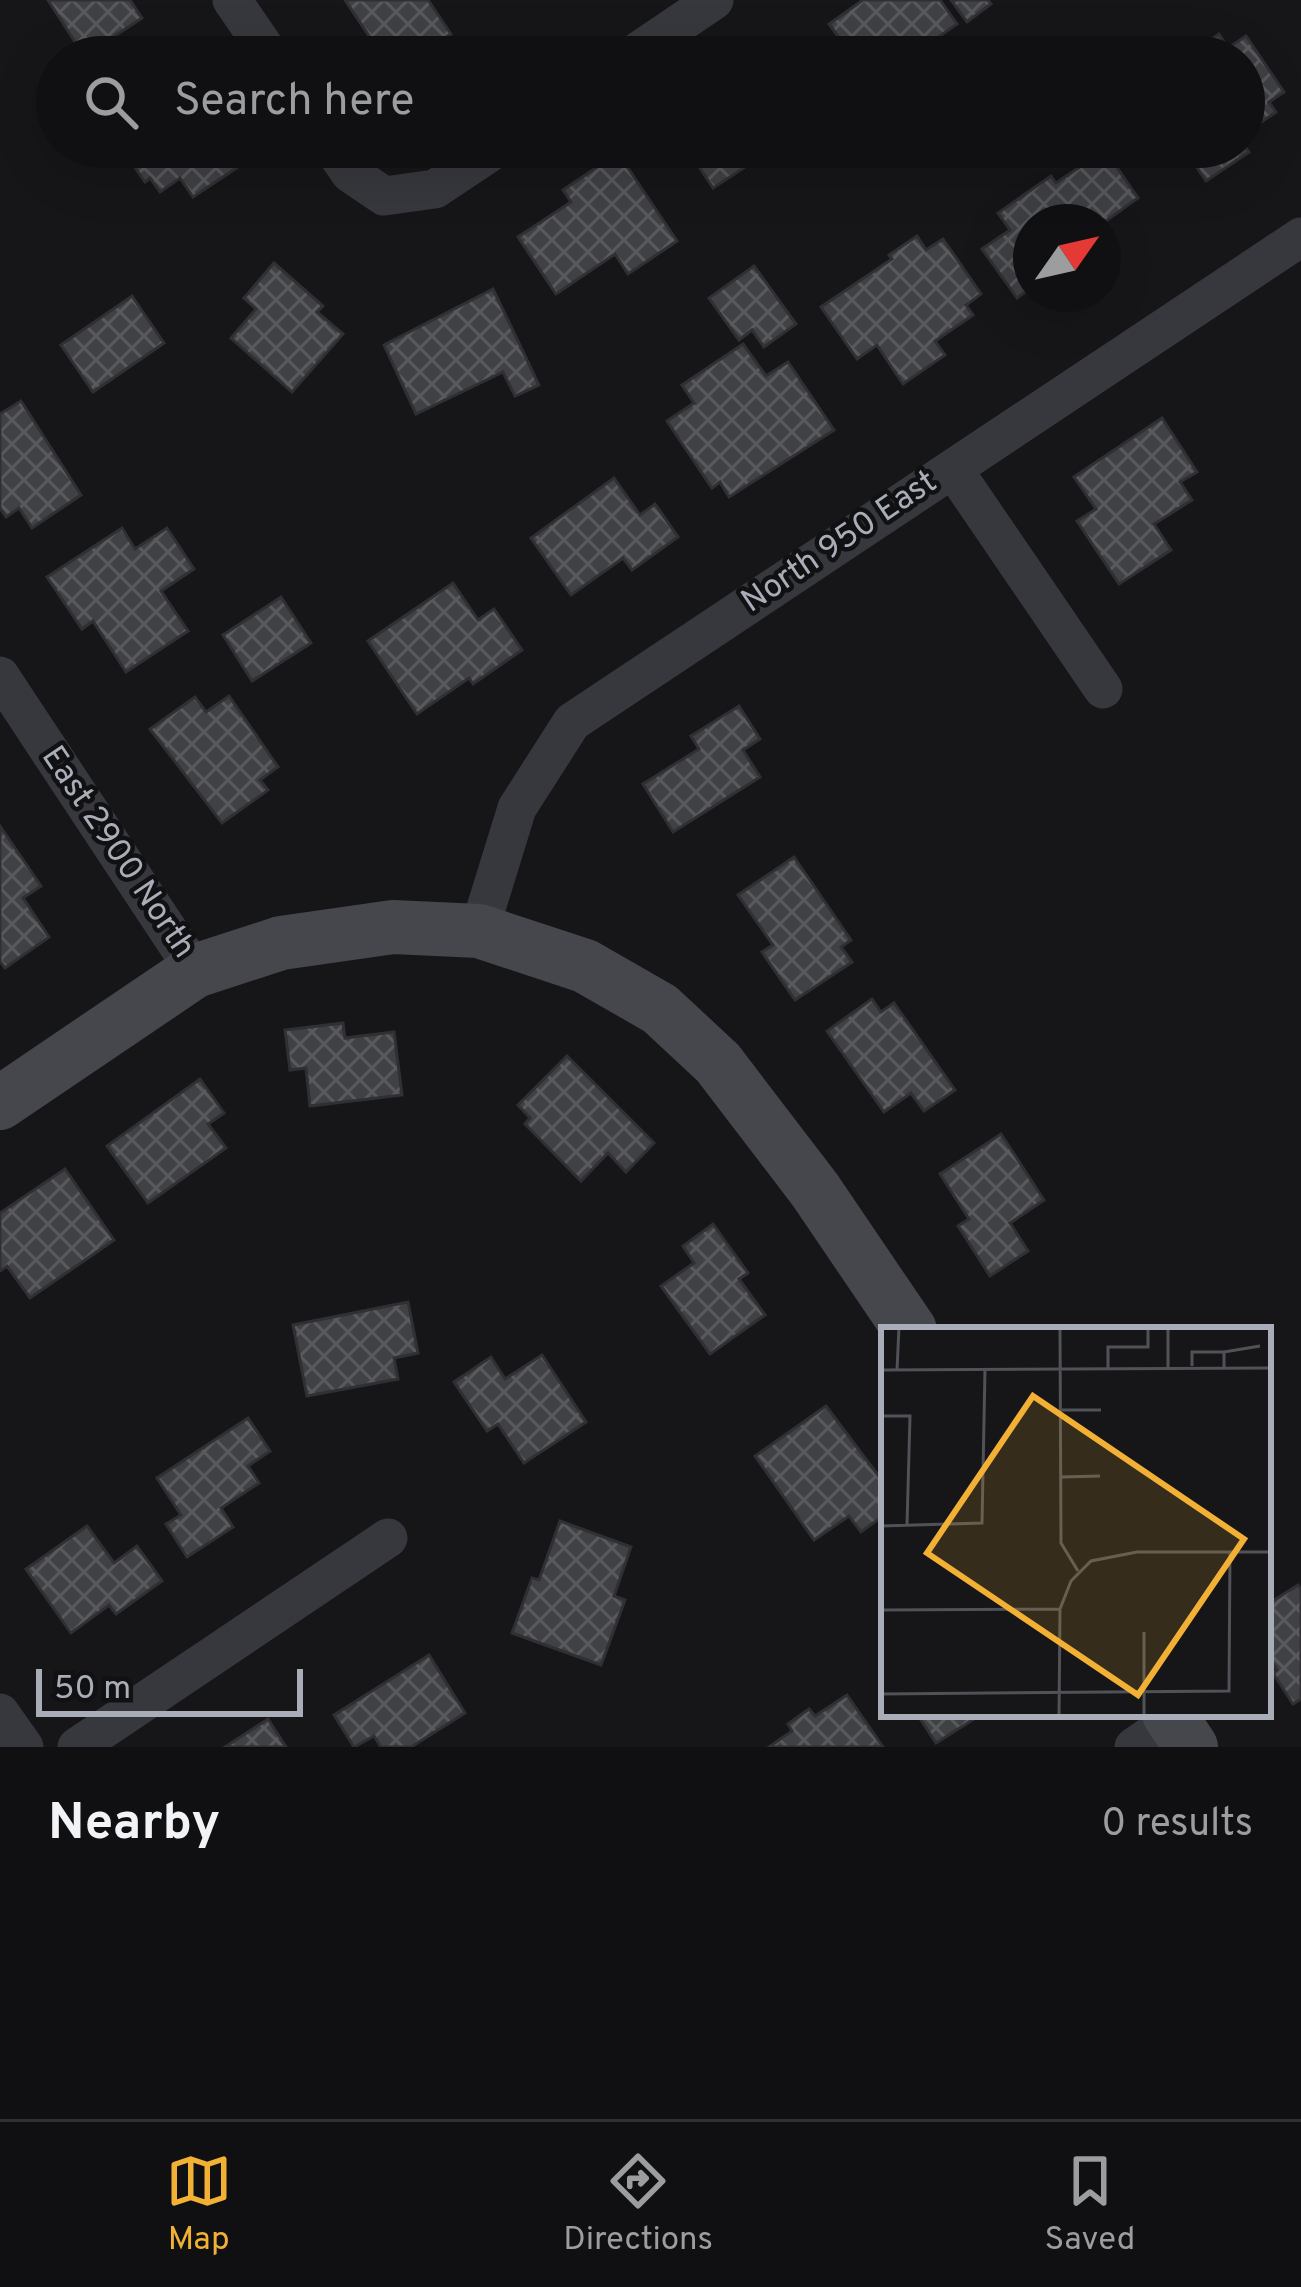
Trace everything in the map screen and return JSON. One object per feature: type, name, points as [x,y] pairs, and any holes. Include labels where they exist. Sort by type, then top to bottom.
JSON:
[{"type":"street","points":[[232,0],[257,36]]},
{"type":"street","points":[[661,36],[714,0]]},
{"type":"street","points":[[347,168],[384,196],[435,190],[467,168]]},
{"type":"street","name":"North 950 East","points":[[479,931],[517,808],[572,722],[1301,237]]},
{"type":"street","points":[[952,469],[1103,689]]},
{"type":"street","name":"East 2900 North","points":[[0,676],[195,971]]},
{"type":"street","points":[[0,1103],[195,971],[281,943],[393,926],[479,931],[585,966],[660,1009],[718,1063],[815,1190],[908,1327]]},
{"type":"street","points":[[77,1747],[388,1538]]},
{"type":"street","points":[[0,1713],[24,1747]]},
{"type":"building","points":[[48,0],[130,0],[142,18],[115,36],[71,36]]},
{"type":"building","points":[[345,0],[428,0],[451,34],[448,36],[369,36]]},
{"type":"building","points":[[863,0],[940,0],[957,24],[940,36],[838,36],[829,24]]},
{"type":"building","points":[[951,0],[988,0],[991,4],[967,22]]},
{"type":"building","points":[[1265,64],[1284,92],[1269,102],[1276,112],[1265,120]]},
{"type":"building","points":[[135,168],[236,168],[193,197],[180,178],[160,192],[150,178],[145,182]]},
{"type":"building","points":[[596,168],[628,168],[677,241],[628,274],[615,254],[556,294],[518,237],[571,202],[563,190]]},
{"type":"building","points":[[700,168],[744,168],[713,188]]},
{"type":"building","points":[[1078,168],[1117,168],[1138,198],[1121,210],[1121,204],[1013,204],[1013,292],[982,249],[1010,230],[998,213],[1051,176],[1056,183]]},
{"type":"building","points":[[1197,168],[1225,168],[1206,181]]},
{"type":"building","points":[[917,236],[926,250],[943,239],[981,294],[966,305],[973,315],[935,341],[945,355],[903,384],[877,345],[857,359],[821,307],[892,259],[889,255]]},
{"type":"building","points":[[274,263],[323,306],[317,312],[343,334],[292,392],[231,338],[256,309],[244,298]]},
{"type":"building","points":[[754,266],[796,324],[764,347],[752,330],[739,340],[709,298]]},
{"type":"building","points":[[493,289],[539,385],[515,396],[503,372],[416,414],[384,345]]},
{"type":"building","points":[[132,296],[164,343],[93,392],[61,345]]},
{"type":"building","points":[[743,344],[766,376],[788,362],[834,430],[729,497],[720,482],[712,488],[667,421],[694,403],[682,385]]},
{"type":"building","points":[[21,401],[81,495],[32,528],[19,508],[6,517],[0,508],[0,414]]},
{"type":"building","points":[[1162,418],[1197,472],[1180,482],[1192,500],[1154,524],[1171,550],[1119,584],[1077,521],[1096,509],[1074,477]]},
{"type":"building","points":[[614,478],[640,515],[655,504],[678,537],[632,570],[623,558],[571,595],[531,538]]},
{"type":"building","points":[[122,528],[135,549],[167,528],[194,569],[161,591],[188,631],[126,672],[93,621],[82,629],[47,577]]},
{"type":"building","points":[[453,583],[478,620],[494,609],[522,650],[473,684],[469,678],[417,714],[368,641]]},
{"type":"building","points":[[281,597],[311,643],[252,681],[223,635]]},
{"type":"building","points":[[229,696],[278,767],[260,780],[268,790],[222,823],[150,729],[195,697],[206,712]]},
{"type":"building","points":[[739,706],[760,739],[743,750],[760,777],[673,832],[643,784],[699,749],[691,736]]},
{"type":"building","points":[[0,826],[41,886],[23,898],[49,937],[5,968],[0,961]]},
{"type":"building","points":[[794,857],[851,940],[841,947],[852,962],[795,1000],[762,952],[773,945],[738,895]]},
{"type":"building","points":[[872,999],[881,1012],[894,1003],[955,1090],[924,1111],[911,1093],[884,1112],[827,1031]]},
{"type":"building","points":[[343,1023],[345,1038],[394,1032],[402,1095],[310,1106],[306,1068],[290,1070],[285,1030]]},
{"type":"building","points":[[567,1056],[654,1143],[626,1172],[608,1153],[581,1181],[525,1124],[530,1118],[518,1105]]},
{"type":"building","points":[[200,1079],[224,1113],[208,1124],[226,1148],[148,1203],[107,1146]]},
{"type":"building","points":[[1001,1134],[1044,1200],[1010,1223],[1028,1251],[990,1276],[958,1226],[969,1219],[940,1174]]},
{"type":"building","points":[[65,1169],[114,1240],[30,1298],[7,1266],[0,1271],[0,1213]]},
{"type":"building","points":[[713,1224],[748,1273],[739,1279],[765,1315],[710,1354],[661,1286],[694,1263],[683,1246]]},
{"type":"building","points":[[408,1302],[418,1353],[394,1358],[398,1379],[307,1396],[293,1325]]},
{"type":"building","points":[[542,1355],[586,1422],[524,1463],[498,1424],[487,1431],[454,1382],[491,1357],[505,1379]]},
{"type":"building","points":[[826,1406],[881,1479],[881,1517],[861,1532],[849,1516],[814,1540],[755,1456]]},
{"type":"building","points":[[248,1418],[270,1451],[248,1466],[259,1483],[221,1508],[233,1527],[187,1557],[166,1524],[181,1515],[157,1478]]},
{"type":"building","points":[[560,1521],[631,1547],[614,1596],[625,1600],[601,1665],[512,1633],[532,1578],[539,1580]]},
{"type":"building","points":[[87,1526],[114,1563],[137,1546],[162,1581],[116,1614],[109,1605],[71,1633],[26,1569]]},
{"type":"building","points":[[1298,1585],[1301,1589],[1301,1699],[1293,1704],[1273,1673],[1277,1670],[1271,1661],[1271,1602]]},
{"type":"building","points":[[429,1655],[465,1713],[411,1747],[381,1747],[374,1736],[354,1747],[334,1715]]},
{"type":"building","points":[[847,1695],[883,1747],[769,1747],[792,1731],[788,1724],[809,1709],[815,1716]]},
{"type":"building","points":[[919,1717],[977,1717],[936,1743]]},
{"type":"building","points":[[268,1719],[286,1747],[225,1747]]}]
